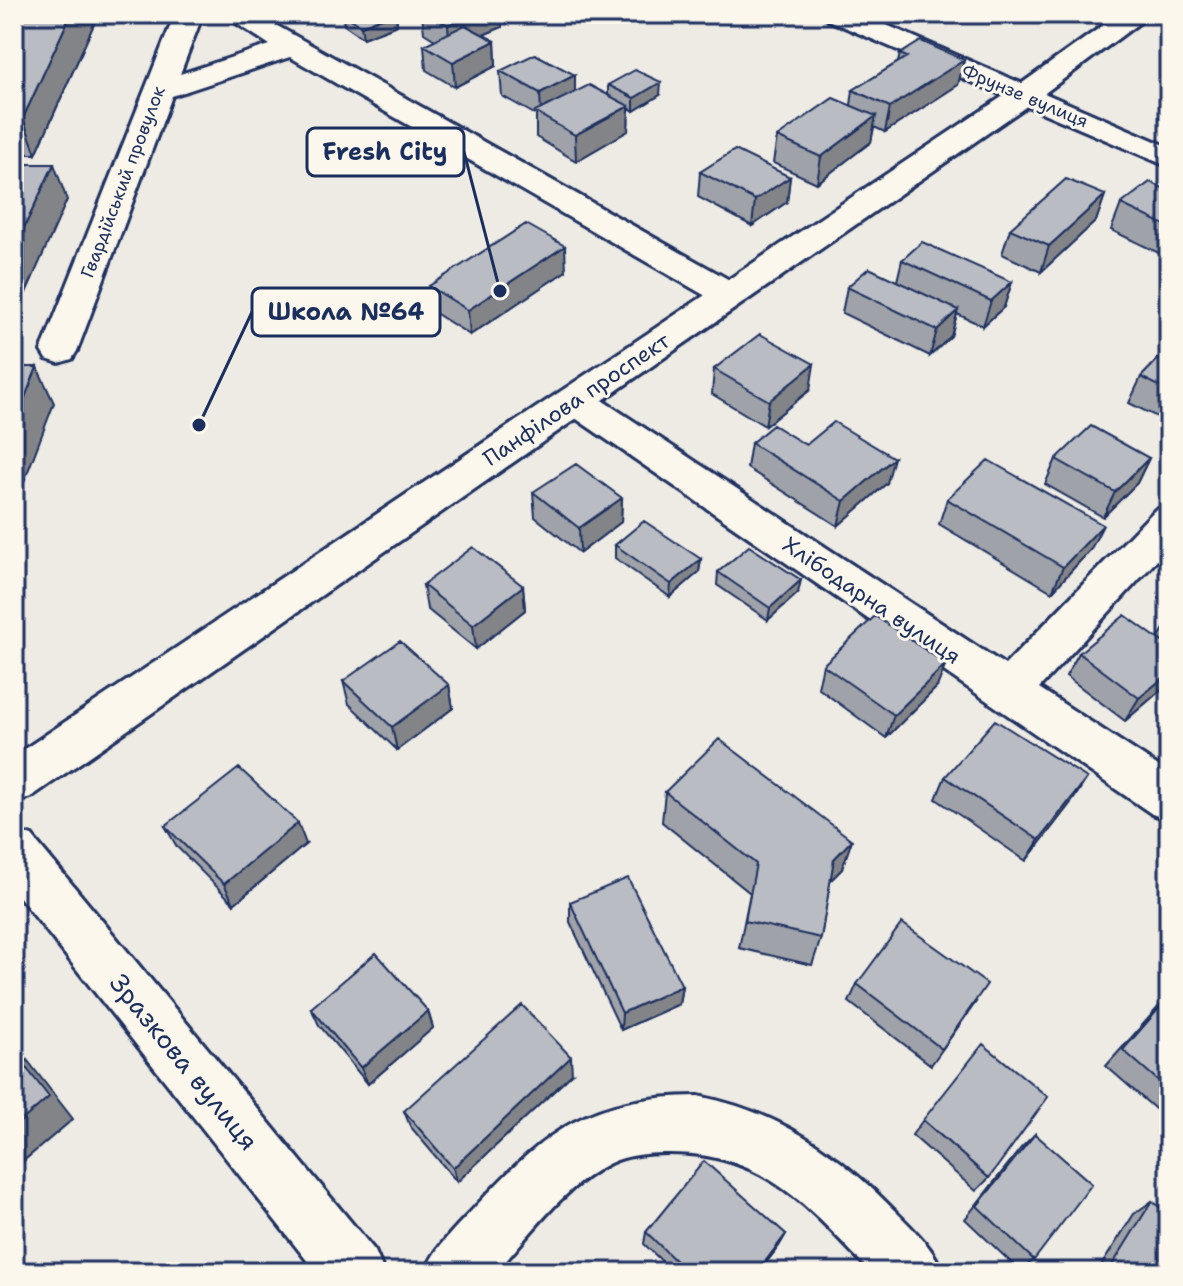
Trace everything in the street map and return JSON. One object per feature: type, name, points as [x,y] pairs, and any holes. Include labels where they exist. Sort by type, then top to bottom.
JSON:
[{"type":"street","name":"Гвардійський провулок","points":[[59,351],[189,14]]},
{"type":"street","points":[[236,14],[730,295]]},
{"type":"street","name":"Фрунзе вулиця","points":[[838,14],[1169,158]]},
{"type":"street","name":"Панфілова проспект","points":[[14,782],[1024,95],[1137,14]]},
{"type":"street","points":[[157,91],[294,46]]},
{"type":"street","name":"Хлібодарна вулиця","points":[[575,400],[1169,799]]},
{"type":"street","points":[[1008,691],[1169,521]]},
{"type":"street","name":"Зразкова вулиця","points":[[14,852],[354,1272]]},
{"type":"street","points":[[455,1272],[535,1190],[587,1144],[638,1127],[682,1123],[726,1128],[770,1144],[810,1169],[913,1272]]},
{"type":"building","points":[[20,14],[71,14],[23,118],[14,118],[14,26]]},
{"type":"building","points":[[344,14],[392,14],[361,26]]},
{"type":"building","points":[[430,14],[473,14],[448,25]]},
{"type":"building","points":[[465,25],[495,41],[453,62],[424,45]]},
{"type":"building","points":[[921,41],[964,60],[890,107],[853,90],[907,57],[900,54]]},
{"type":"building","points":[[535,54],[575,75],[540,93],[500,71]]},
{"type":"building","points":[[635,70],[661,82],[634,98],[608,85]]},
{"type":"building","points":[[589,85],[629,106],[575,135],[535,112]]},
{"type":"building","points":[[833,98],[876,116],[821,157],[777,137]]},
{"type":"building","points":[[735,150],[790,177],[755,200],[700,172]]},
{"type":"building","points":[[14,164],[54,164],[14,249]]},
{"type":"building","points":[[1066,179],[1105,195],[1049,246],[1010,229]]},
{"type":"building","points":[[1150,182],[1169,191],[1169,227],[1121,204]]},
{"type":"building","points":[[526,224],[565,246],[468,310],[429,286]]},
{"type":"building","points":[[922,242],[1012,282],[991,301],[902,260]]},
{"type":"building","points":[[869,268],[958,310],[937,330],[847,287]]},
{"type":"building","points":[[760,334],[814,364],[769,401],[714,369]]},
{"type":"building","points":[[1169,348],[1169,391],[1141,377]]},
{"type":"building","points":[[14,367],[37,367],[14,425]]},
{"type":"building","points":[[834,422],[894,458],[844,501],[751,443],[773,425],[806,445]]},
{"type":"building","points":[[1091,426],[1149,458],[1115,492],[1056,459]]},
{"type":"building","points":[[988,460],[1103,525],[1063,567],[947,499]]},
{"type":"building","points":[[576,464],[622,498],[579,528],[533,492]]},
{"type":"building","points":[[644,521],[701,559],[671,584],[615,545]]},
{"type":"building","points":[[749,546],[801,580],[770,608],[718,572]]},
{"type":"building","points":[[473,547],[523,586],[473,625],[423,585]]},
{"type":"building","points":[[1125,615],[1169,647],[1169,673],[1139,698],[1079,653]]},
{"type":"building","points":[[875,616],[946,664],[894,715],[823,665]]},
{"type":"building","points":[[400,641],[449,685],[392,727],[343,681]]},
{"type":"building","points":[[995,720],[1087,778],[1039,840],[945,777]]},
{"type":"building","points":[[719,739],[852,840],[834,859],[821,938],[745,921],[756,864],[665,792]]},
{"type":"building","points":[[239,768],[298,823],[224,884],[165,826]]},
{"type":"building","points":[[628,878],[682,986],[622,1013],[570,902]]},
{"type":"building","points":[[902,923],[987,984],[942,1049],[857,984]]},
{"type":"building","points":[[376,953],[428,1011],[361,1068],[311,1008]]},
{"type":"building","points":[[1169,997],[1169,1090],[1123,1050]]},
{"type":"building","points":[[522,1005],[571,1057],[453,1168],[404,1111]]},
{"type":"building","points":[[983,1044],[1048,1097],[989,1178],[923,1120]]},
{"type":"building","points":[[14,1052],[49,1097],[14,1127]]},
{"type":"building","points":[[1035,1134],[1092,1184],[1034,1260],[977,1206]]},
{"type":"building","points":[[704,1161],[786,1234],[757,1272],[687,1272],[646,1232]]},
{"type":"building","points":[[1152,1201],[1169,1215],[1169,1272],[1108,1272]]},
{"type":"place","name":"Fresh City","points":[[500,291]]},
{"type":"place","name":"Школа №64","points":[[199,425]]}]
